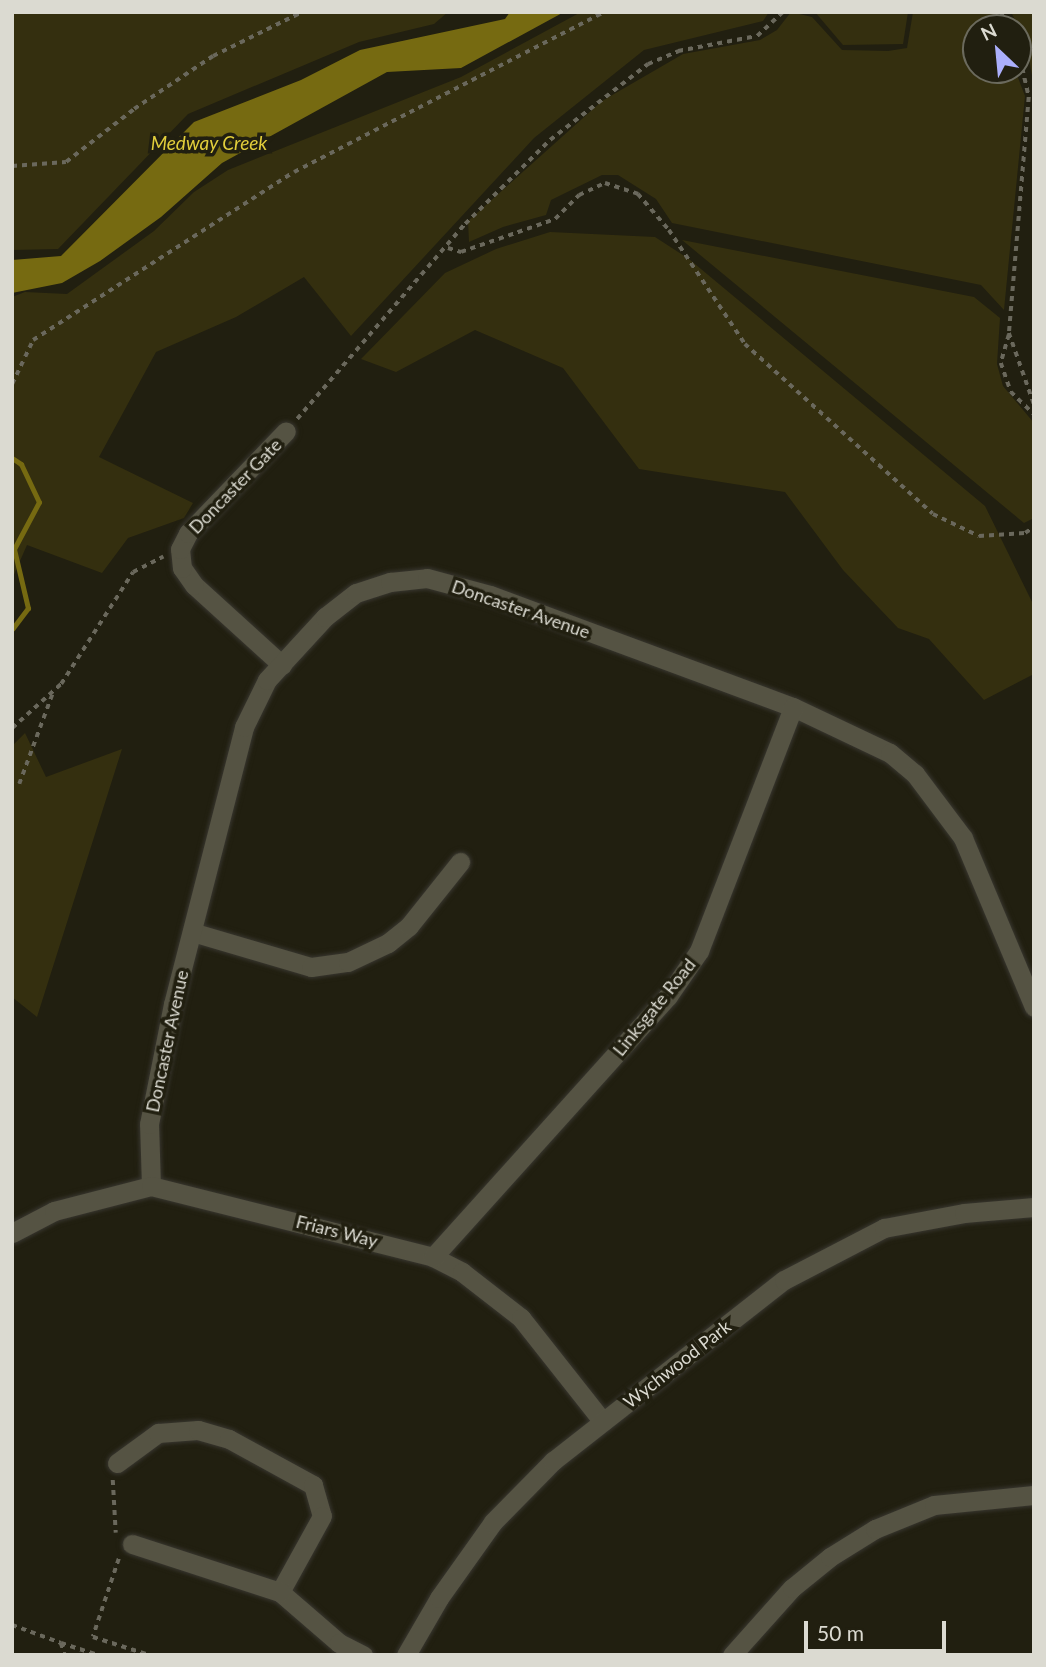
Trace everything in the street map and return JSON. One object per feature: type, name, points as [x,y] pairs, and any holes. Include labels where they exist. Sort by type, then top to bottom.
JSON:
[{"type":"street","name":"Doncaster Gate","points":[[282,665],[194,585],[183,568],[180,550],[188,533],[286,431]]},
{"type":"street","name":"Doncaster Avenue","points":[[151,1186],[149,1124],[233,758],[267,680],[325,617],[356,593],[390,582],[427,578],[490,595],[793,707],[890,753],[942,805],[984,880],[1034,1007]]},
{"type":"street","name":"Linksgate Road","points":[[433,1257],[668,996],[699,951],[793,707]]},
{"type":"street","points":[[192,932],[311,967],[348,962],[388,943],[409,926],[460,862]]},
{"type":"street","name":"Friars Way","points":[[12,1233],[54,1211],[151,1186],[433,1257],[462,1272],[521,1318],[603,1422]]},
{"type":"street","name":"Wychwood Park","points":[[407,1655],[439,1598],[493,1522],[554,1461],[784,1280],[884,1228],[964,1213],[1034,1207]]},
{"type":"street","points":[[119,1468],[158,1433],[198,1430],[229,1439],[313,1485],[322,1516],[281,1592]]},
{"type":"street","points":[[733,1655],[792,1588],[830,1557],[875,1529],[934,1506],[1034,1495]]},
{"type":"street","points":[[122,1543],[281,1592],[339,1643],[363,1655]]},
{"type":"path","points":[[12,166],[66,162],[134,109],[213,57],[302,12]]},
{"type":"path","points":[[12,384],[33,340],[294,172],[604,12]]},
{"type":"path","points":[[286,431],[448,248],[465,224],[550,140],[648,64],[678,51],[757,36],[783,12]]},
{"type":"path","points":[[1026,84],[1029,97],[1009,333],[1001,363],[1011,392],[1034,414]]},
{"type":"path","points":[[1029,97],[1034,88]]},
{"type":"path","points":[[448,248],[461,252],[555,219],[579,195],[605,183],[638,194],[669,229],[745,344],[933,514],[979,536],[1025,533],[1034,527]]},
{"type":"path","points":[[1009,333],[1034,404]]},
{"type":"path","points":[[12,728],[53,690],[133,572],[180,550]]},
{"type":"path","points":[[19,784],[53,690]]},
{"type":"path","points":[[119,1468],[110,1482],[122,1543],[120,1562],[93,1637],[149,1655]]},
{"type":"path","points":[[12,1625],[97,1655]]},
{"type":"path","points":[[61,1643],[65,1655]]},
{"type":"shaded area","points":[[12,12],[448,12],[434,24],[359,42],[188,114],[58,249],[12,250]]},
{"type":"shaded area","points":[[581,12],[769,12],[763,21],[644,50],[534,138],[351,336],[304,277],[236,317],[156,352],[99,457],[193,503],[184,518],[128,538],[102,573],[27,545],[12,579],[12,297],[25,292],[67,294],[154,231],[194,192],[228,170],[461,77]]},
{"type":"shaded area","points":[[791,12],[812,17],[842,50],[888,51],[907,48],[913,12],[995,12],[962,14],[962,84],[1020,84],[1025,96],[1004,310],[981,285],[672,223],[656,199],[618,175],[602,175],[551,200],[546,215],[503,227],[469,242],[468,221],[602,101],[683,54],[760,40],[777,30]]},
{"type":"shaded area","points":[[815,12],[908,12],[903,44],[843,45]]},
{"type":"shaded area","points":[[1011,12],[1034,12],[1034,87],[1032,14]]},
{"type":"shaded area","points":[[550,232],[655,237],[689,259],[985,506],[1034,606],[1034,674],[984,700],[929,639],[898,628],[843,570],[785,492],[639,469],[563,368],[475,330],[396,372],[361,359],[445,273],[496,249]]},
{"type":"shaded area","points":[[682,240],[974,297],[1000,318],[997,364],[1003,386],[1034,423],[1034,518],[1024,523]]},
{"type":"shaded area","points":[[25,733],[46,777],[122,749],[37,1017],[12,997],[12,746]]},
{"type":"water","name":"Medway Creek","points":[[510,12],[564,12],[461,68],[387,72],[222,163],[161,217],[100,261],[62,283],[12,293],[12,260],[61,256],[194,122],[301,80],[360,50],[505,19]]},
{"type":"waterway","points":[[12,458],[21,464],[39,502],[14,549],[28,608],[12,629]]}]
